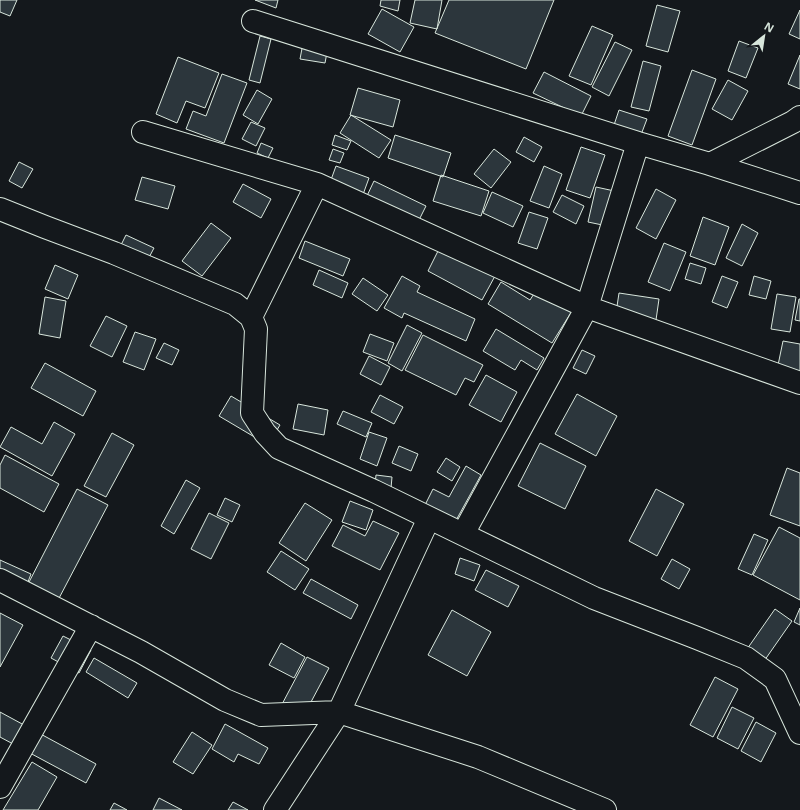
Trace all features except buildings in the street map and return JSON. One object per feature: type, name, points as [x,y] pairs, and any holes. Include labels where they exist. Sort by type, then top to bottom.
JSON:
[{"type":"street","points":[[253,21],[638,144],[710,164],[800,193]]},
{"type":"street","points":[[710,164],[800,117]]},
{"type":"street","points":[[143,132],[317,184],[587,307],[800,383]]},
{"type":"street","points":[[463,534],[587,307],[638,144]]},
{"type":"street","points":[[250,316],[317,184]]},
{"type":"street","points":[[0,209],[121,256],[235,304],[250,316],[256,328],[252,413],[265,433],[279,448],[374,491],[594,598],[746,658],[775,679],[800,732]]},
{"type":"street","points":[[275,810],[339,712],[429,518]]},
{"type":"street","points":[[0,580],[141,652],[225,700],[261,715],[339,712],[478,757],[605,810]]},
{"type":"street","points":[[0,787],[91,626]]}]
